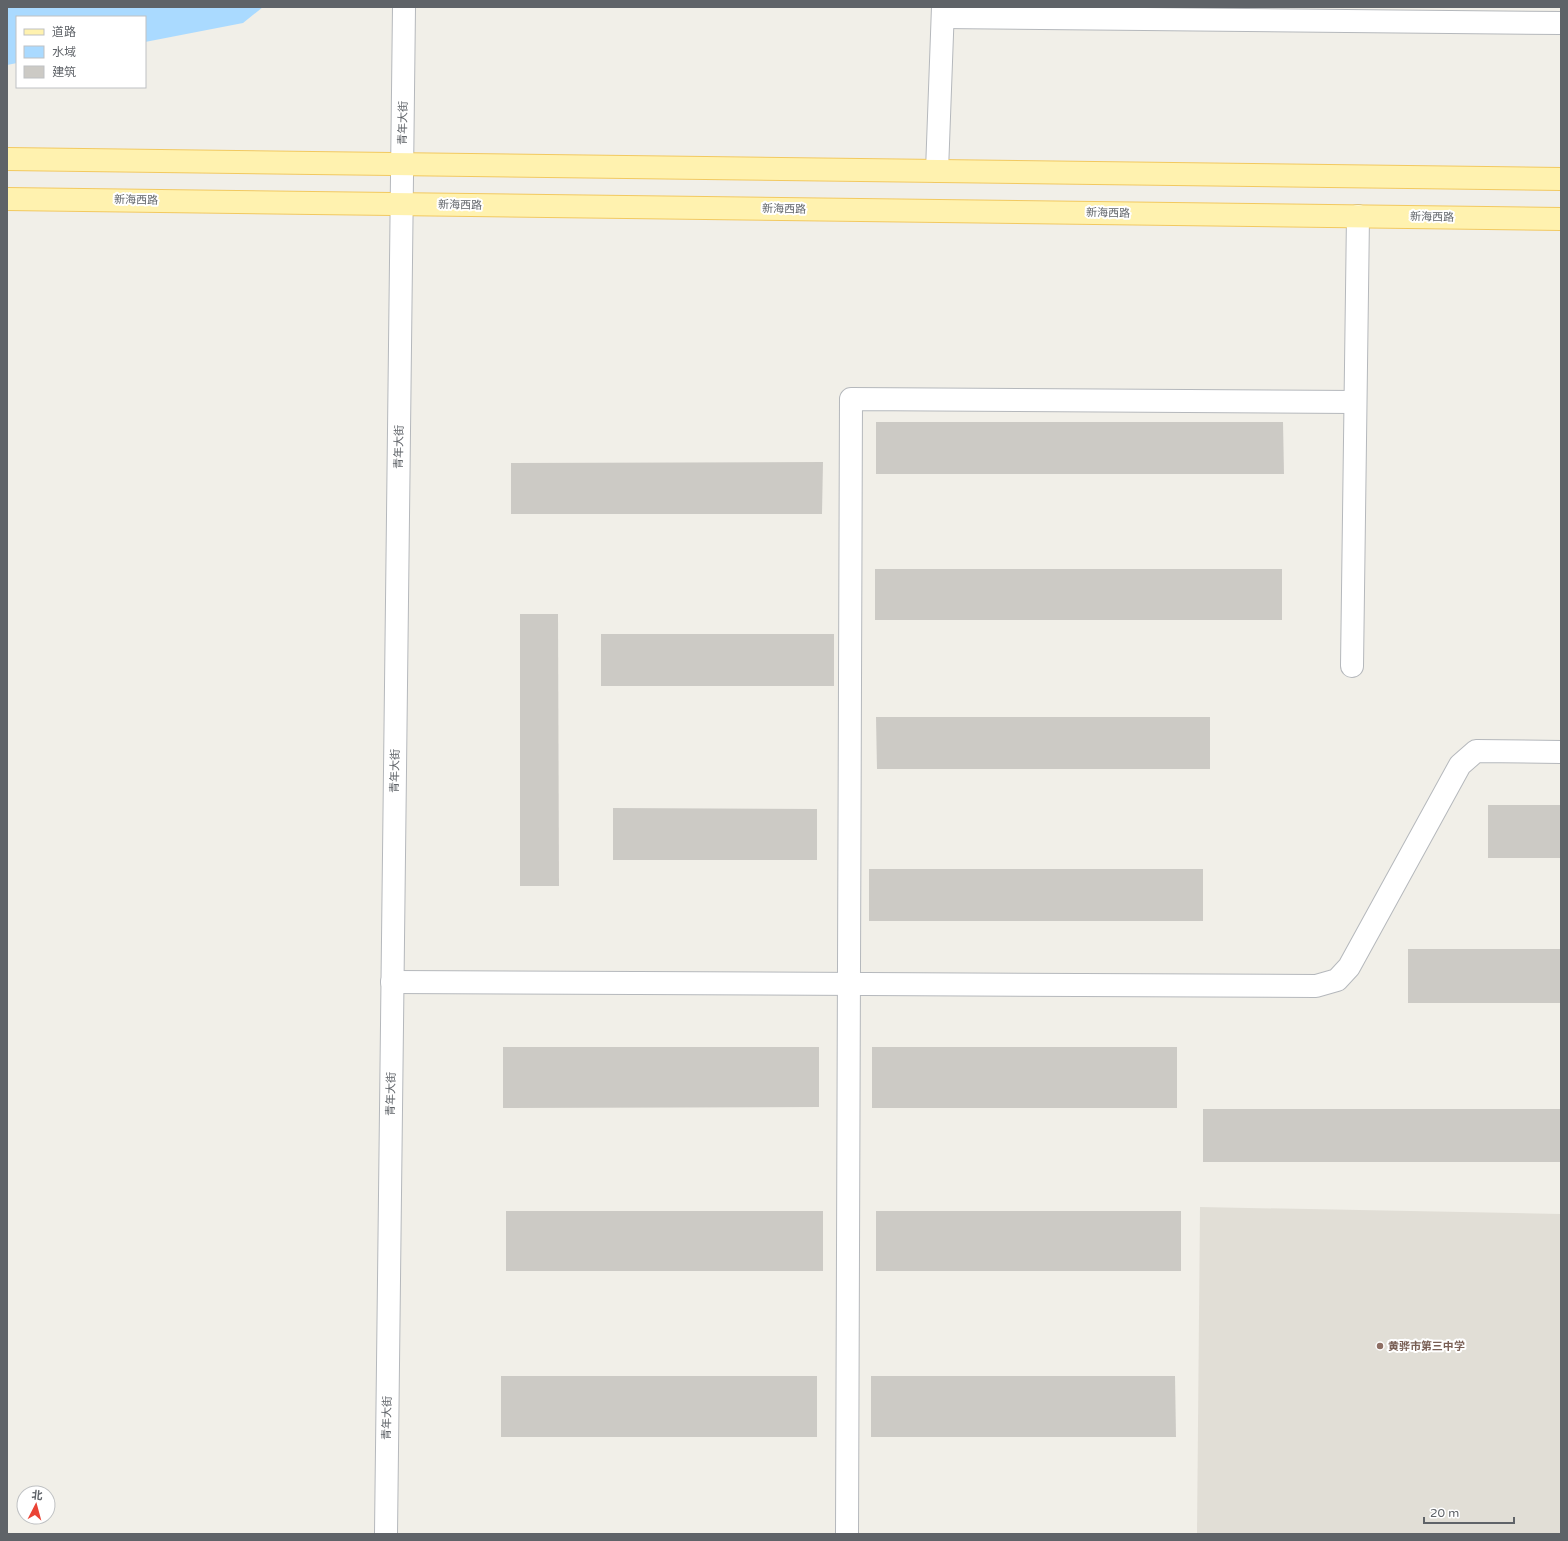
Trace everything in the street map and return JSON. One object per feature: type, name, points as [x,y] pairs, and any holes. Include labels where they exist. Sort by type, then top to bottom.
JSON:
[{"type":"main road","points":[[7,159],[1561,179]]},
{"type":"main road","name":"新海西路","points":[[7,199],[1561,219]]},
{"type":"street","name":"青年大街","points":[[386,1534],[404,7]]},
{"type":"street","points":[[937,171],[943,12],[1561,23]]},
{"type":"street","points":[[1352,666],[1358,216]]},
{"type":"street","points":[[847,1534],[852,399],[1355,402]]},
{"type":"street","points":[[392,982],[1316,986],[1337,980],[1349,967],[1460,765],[1476,751],[1561,752]]},
{"type":"shaded area","name":"黄骅市第三中学","points":[[1200,1207],[1561,1214],[1561,1534],[1197,1534]]},
{"type":"water","points":[[7,7],[263,7],[243,23],[146,42],[146,16],[16,16],[16,63],[7,65]]},
{"type":"building","points":[[876,422],[1283,422],[1284,474],[876,474]]},
{"type":"building","points":[[823,462],[822,514],[511,514],[511,463]]},
{"type":"building","points":[[875,569],[1282,569],[1282,620],[875,620]]},
{"type":"building","points":[[520,614],[558,614],[559,886],[520,886]]},
{"type":"building","points":[[601,634],[834,634],[834,686],[601,686]]},
{"type":"building","points":[[876,717],[1210,717],[1210,769],[877,769]]},
{"type":"building","points":[[1488,805],[1561,805],[1561,858],[1488,858]]},
{"type":"building","points":[[613,808],[817,809],[817,860],[613,860]]},
{"type":"building","points":[[869,869],[1203,869],[1203,921],[869,921]]},
{"type":"building","points":[[1408,949],[1561,949],[1561,1003],[1408,1003]]},
{"type":"building","points":[[503,1047],[819,1047],[819,1107],[503,1108]]},
{"type":"building","points":[[872,1047],[1177,1047],[1177,1108],[872,1108]]},
{"type":"building","points":[[1203,1109],[1561,1109],[1561,1162],[1203,1162]]},
{"type":"building","points":[[506,1211],[823,1211],[823,1271],[506,1271]]},
{"type":"building","points":[[876,1211],[1181,1211],[1181,1271],[876,1271]]},
{"type":"building","points":[[501,1376],[817,1376],[817,1437],[501,1437]]},
{"type":"building","points":[[871,1376],[1175,1376],[1176,1437],[871,1437]]},
{"type":"place","name":"黄骅市第三中学","points":[[1380,1346]]}]
